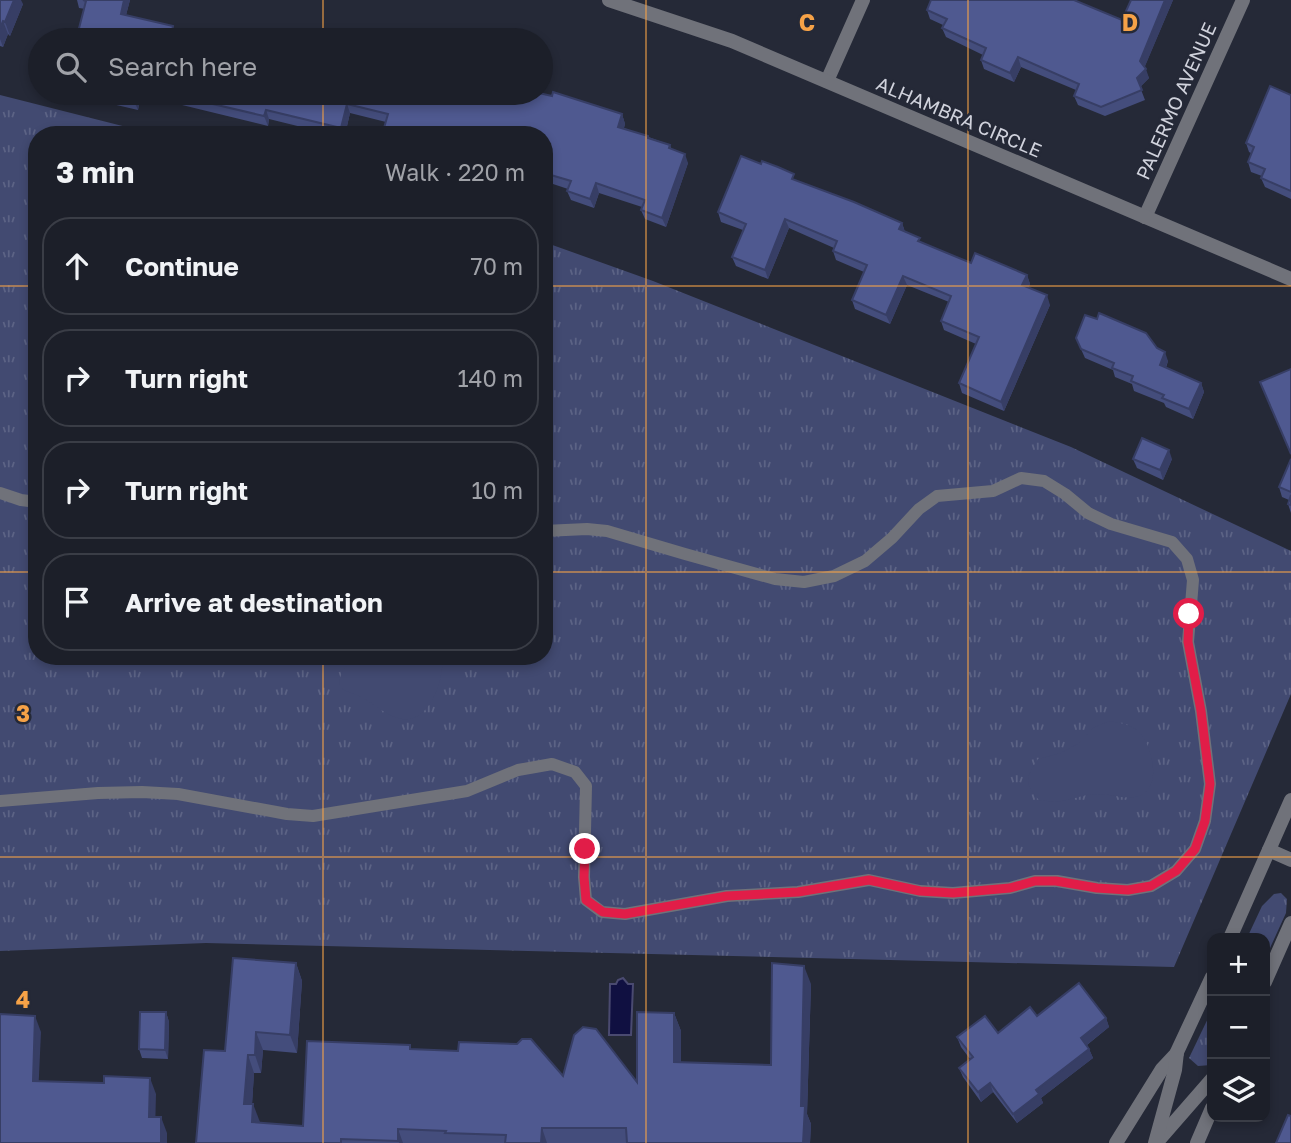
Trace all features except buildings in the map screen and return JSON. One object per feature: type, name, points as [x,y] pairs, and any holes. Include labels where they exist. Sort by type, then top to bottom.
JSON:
[{"type":"street","name":"ALHAMBRA CIRCLE","points":[[609,0],[732,41],[1291,279]]},
{"type":"street","points":[[827,81],[863,0]]},
{"type":"street","name":"PALERMO AVENUE","points":[[1145,217],[1243,0]]},
{"type":"street","points":[[1232,933],[1291,800]]},
{"type":"street","points":[[1269,850],[1291,860]]},
{"type":"street","points":[[1270,971],[1291,923]]},
{"type":"street","points":[[1115,1143],[1162,1069],[1177,1052],[1207,988]]},
{"type":"street","points":[[1156,1143],[1177,1052]]},
{"type":"street","points":[[1156,1143],[1207,1085]]},
{"type":"street","points":[[1197,1143],[1207,1120]]},
{"type":"lane","points":[[0,801],[142,792],[178,794],[287,814],[313,816],[467,791],[518,770],[552,764],[575,772],[586,786],[586,900],[603,912],[625,914],[727,896],[798,892],[869,880],[920,891],[953,893],[1010,888],[1035,881],[1128,890],[1151,886],[1176,871],[1195,849],[1205,821],[1210,784],[1201,711],[1188,642],[1193,580],[1187,559],[1172,542],[1111,524],[1088,513],[1044,481],[1021,478],[993,491],[937,496],[919,509],[892,538],[865,561],[834,576],[804,582],[775,579],[607,531],[553,530]]},
{"type":"lane","points":[[0,494],[28,501]]},
{"type":"green space","points":[[0,95],[28,102],[28,105],[40,105],[122,126],[28,126],[28,665],[553,665],[553,245],[653,281],[1071,447],[1291,551],[1291,694],[1174,967],[206,943],[0,951]]},
{"type":"green space","points":[[442,665],[434,697],[428,707],[412,719],[392,716],[339,686],[346,666]]},
{"type":"green space","points":[[1109,721],[1132,727],[1144,738],[1153,765],[1153,775],[1147,790],[1141,795],[1131,797],[1098,794],[1055,802],[1039,800],[1028,784],[1038,759],[1061,753],[1079,743],[1093,728]]},
{"type":"green space","points":[[1281,893],[1287,899],[1286,913],[1270,948],[1270,933],[1249,933],[1262,906],[1274,894]]},
{"type":"green space","points":[[1207,1020],[1207,1065],[1198,1066],[1189,1058]]},
{"type":"shaded area","points":[[623,978],[628,984],[633,984],[631,1035],[609,1035],[610,984],[616,984]]},
{"type":"route","points":[[585,849],[586,900],[603,912],[625,914],[727,896],[798,892],[869,880],[920,891],[953,893],[1010,888],[1035,881],[1128,890],[1151,886],[1176,871],[1195,849],[1205,821],[1210,784],[1201,711],[1188,642],[1189,614]]}]
